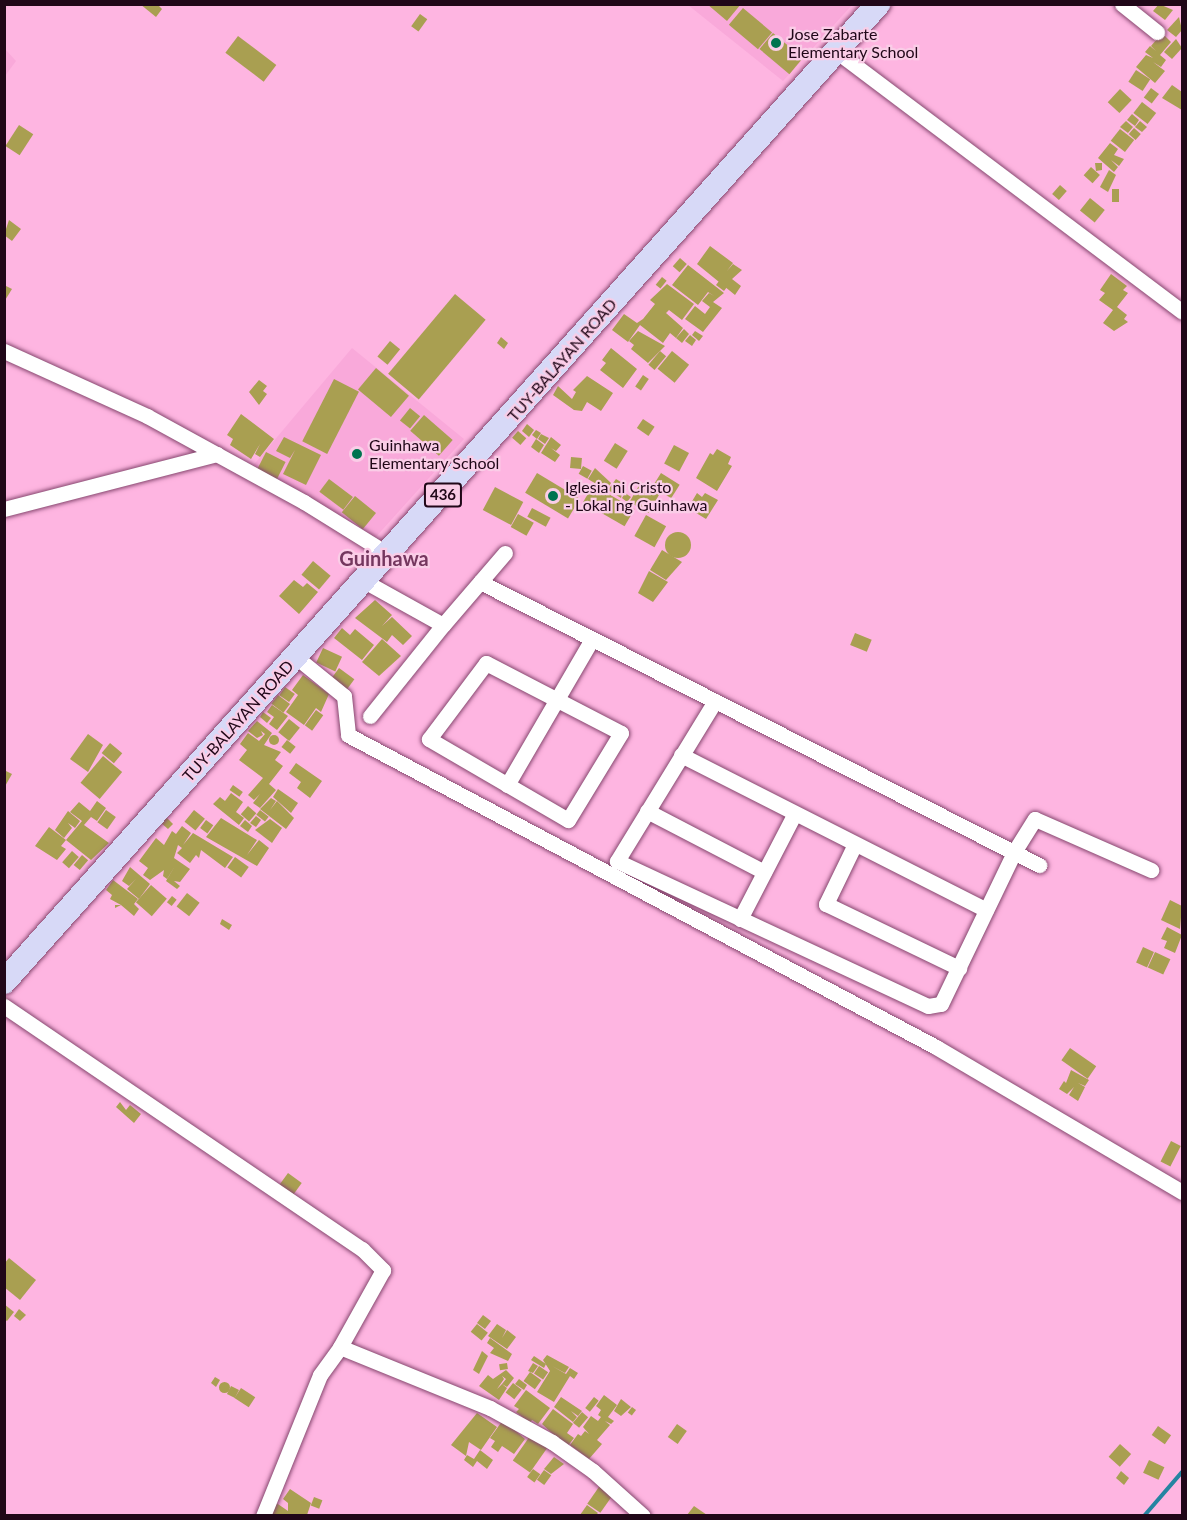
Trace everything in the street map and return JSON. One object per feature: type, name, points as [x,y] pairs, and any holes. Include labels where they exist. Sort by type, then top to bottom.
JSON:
[{"type":"main road","name":"TUY-BALAYAN ROAD","points":[[4,982],[878,4]]},
{"type":"street","points":[[1122,4],[1157,32]]},
{"type":"street","points":[[836,51],[1182,312]]},
{"type":"street","points":[[4,351],[147,416],[217,454],[388,554]]},
{"type":"street","points":[[4,508],[217,454]]},
{"type":"street","points":[[370,716],[443,625],[505,553]]},
{"type":"street","points":[[364,581],[443,625]]},
{"type":"street","points":[[480,582],[1039,865]]},
{"type":"street","points":[[507,785],[592,639]]},
{"type":"street","points":[[296,657],[344,696],[348,735],[936,1047],[1182,1192]]},
{"type":"street","points":[[486,663],[621,733],[568,820],[507,785],[429,739],[486,663]]},
{"type":"street","points":[[715,701],[617,861],[928,1006],[941,1004],[1014,852],[1035,819],[1150,870]]},
{"type":"street","points":[[681,755],[986,910]]},
{"type":"street","points":[[647,811],[764,872]]},
{"type":"street","points":[[740,919],[795,813]]},
{"type":"street","points":[[855,844],[826,904],[958,968]]},
{"type":"street","points":[[4,1006],[362,1249],[383,1270],[316,1385],[263,1515]]},
{"type":"street","points":[[340,1347],[490,1408],[593,1471],[643,1515]]},
{"type":"shaded area","name":"Jose Zabarte Elementary School","points":[[688,5],[852,5],[783,81]]},
{"type":"shaded area","points":[[5,49],[16,61],[5,76]]},
{"type":"shaded area","name":"Guinhawa Elementary School","points":[[352,348],[464,439],[374,539],[251,468]]},
{"type":"building","points":[[140,4],[157,4],[162,9],[156,17]]},
{"type":"building","points":[[707,4],[741,4],[727,21]]},
{"type":"building","points":[[1159,4],[1173,10],[1165,20],[1153,11]]},
{"type":"building","points":[[743,8],[772,32],[758,49],[729,25]]},
{"type":"building","points":[[420,14],[427,19],[418,31],[411,26]]},
{"type":"building","points":[[1179,17],[1182,30],[1176,37],[1167,30]]},
{"type":"building","points":[[773,33],[803,58],[789,74],[760,49]]},
{"type":"building","points":[[1162,33],[1171,42],[1160,55],[1166,60],[1161,67],[1153,62],[1165,71],[1155,83],[1136,67],[1146,55],[1153,58],[1145,52],[1150,46],[1156,51],[1151,46]]},
{"type":"building","points":[[238,36],[276,65],[264,82],[225,53]]},
{"type":"building","points":[[1176,39],[1182,48],[1172,59],[1164,52]]},
{"type":"building","points":[[1136,70],[1150,79],[1143,91],[1128,82]]},
{"type":"building","points":[[1172,85],[1182,92],[1182,110],[1162,98]]},
{"type":"building","points":[[1151,88],[1159,94],[1152,104],[1144,98]]},
{"type":"building","points":[[1120,89],[1132,100],[1119,113],[1108,102]]},
{"type":"building","points":[[1142,102],[1156,113],[1148,124],[1133,113]]},
{"type":"building","points":[[1132,114],[1139,120],[1135,126],[1127,120]]},
{"type":"building","points":[[1126,121],[1133,127],[1128,133],[1120,127]]},
{"type":"building","points":[[1140,121],[1147,127],[1142,132],[1135,127]]},
{"type":"building","points":[[19,125],[33,134],[20,155],[5,146]]},
{"type":"building","points":[[1134,128],[1141,134],[1136,140],[1129,134]]},
{"type":"building","points":[[1120,129],[1134,140],[1125,152],[1111,141]]},
{"type":"building","points":[[1110,143],[1118,149],[1114,155],[1124,159],[1119,166],[1111,160],[1118,167],[1114,172],[1098,158]]},
{"type":"building","points":[[1095,163],[1102,163],[1102,170],[1096,171]]},
{"type":"building","points":[[1091,167],[1100,175],[1093,183],[1084,175]]},
{"type":"building","points":[[1109,170],[1116,175],[1108,192],[1100,187]]},
{"type":"building","points":[[1060,185],[1067,191],[1059,200],[1052,194]]},
{"type":"building","points":[[1112,189],[1119,189],[1119,202],[1112,202]]},
{"type":"building","points":[[1090,198],[1105,210],[1095,222],[1080,210]]},
{"type":"building","points":[[9,220],[21,229],[12,241],[4,235]]},
{"type":"building","points":[[710,246],[733,263],[727,271],[733,264],[742,270],[732,279],[741,286],[735,295],[697,264]]},
{"type":"building","points":[[680,258],[687,264],[680,272],[673,266]]},
{"type":"building","points":[[688,265],[724,293],[713,302],[722,308],[703,332],[685,319],[695,306],[705,314],[710,307],[702,301],[709,293],[714,296],[708,292],[698,305],[672,285]]},
{"type":"building","points":[[1111,274],[1127,286],[1123,290],[1128,293],[1117,307],[1127,315],[1124,319],[1128,322],[1114,331],[1103,323],[1113,310],[1099,300],[1105,293],[1100,290]]},
{"type":"building","points":[[662,277],[667,281],[660,289],[656,285]]},
{"type":"building","points":[[719,281],[727,287],[724,291],[716,285]]},
{"type":"building","points":[[667,284],[694,304],[682,320],[669,310],[666,313],[683,328],[676,338],[670,333],[663,343],[640,325],[628,342],[612,330],[624,314],[637,323],[643,319],[655,304],[650,300]]},
{"type":"building","points":[[4,285],[12,289],[4,302]]},
{"type":"building","points":[[455,294],[486,320],[419,399],[388,374]]},
{"type":"building","points":[[684,329],[689,334],[682,343],[676,338]]},
{"type":"building","points":[[638,331],[665,346],[648,363],[631,349],[634,345],[629,341]]},
{"type":"building","points":[[695,331],[703,336],[699,341],[692,335]]},
{"type":"building","points":[[690,335],[696,340],[692,346],[685,341]]},
{"type":"building","points":[[501,337],[508,343],[504,349],[497,343]]},
{"type":"building","points":[[390,341],[400,349],[388,365],[377,357]]},
{"type":"building","points":[[611,348],[637,369],[623,388],[600,370],[606,363],[602,360]]},
{"type":"building","points":[[660,351],[666,356],[655,370],[648,365]]},
{"type":"building","points":[[672,351],[689,365],[675,383],[658,369]]},
{"type":"building","points":[[376,368],[409,396],[391,417],[358,389]]},
{"type":"building","points":[[643,375],[649,379],[641,391],[635,387]]},
{"type":"building","points":[[587,376],[613,393],[601,411],[587,402],[582,411],[574,410],[553,395],[558,386],[572,399],[576,392],[573,390]]},
{"type":"building","points":[[334,379],[359,392],[327,454],[302,441]]},
{"type":"building","points":[[259,380],[267,386],[263,391],[267,394],[259,405],[249,392]]},
{"type":"building","points":[[410,408],[420,416],[410,429],[400,420]]},
{"type":"building","points":[[241,414],[274,439],[260,457],[255,454],[260,444],[251,459],[230,445],[233,439],[227,435]]},
{"type":"building","points":[[424,415],[453,440],[439,456],[410,431]]},
{"type":"building","points":[[643,419],[655,427],[648,436],[637,428]]},
{"type":"building","points":[[527,424],[534,430],[529,437],[522,431]]},
{"type":"building","points":[[536,430],[541,433],[537,439],[532,435]]},
{"type":"building","points":[[518,431],[526,438],[520,445],[512,438]]},
{"type":"building","points":[[541,434],[549,438],[545,444],[538,439]]},
{"type":"building","points":[[284,437],[321,455],[306,485],[283,474],[295,450],[290,458],[276,451]]},
{"type":"building","points":[[551,437],[561,445],[556,451],[551,448],[560,455],[555,462],[541,453]]},
{"type":"building","points":[[536,439],[544,445],[539,453],[531,447]]},
{"type":"building","points":[[615,443],[628,451],[617,469],[604,461]]},
{"type":"building","points":[[674,445],[689,453],[679,472],[664,464]]},
{"type":"building","points":[[717,449],[731,457],[728,464],[732,466],[717,491],[696,478],[710,453],[713,455]]},
{"type":"building","points":[[266,452],[286,462],[277,479],[257,469]]},
{"type":"building","points":[[571,457],[582,458],[581,469],[570,468]]},
{"type":"building","points":[[583,466],[592,471],[587,479],[579,474]]},
{"type":"building","points":[[595,468],[611,483],[606,490],[588,479]]},
{"type":"building","name":"Iglesia ni Cristo - Lokal ng Guinhawa","points":[[537,473],[580,499],[568,518],[525,493]]},
{"type":"building","points":[[661,473],[680,485],[671,498],[653,487]]},
{"type":"building","points":[[329,479],[353,497],[343,510],[319,492]]},
{"type":"building","points":[[616,479],[624,484],[621,498],[608,490]]},
{"type":"building","points":[[641,482],[660,493],[649,513],[630,502]]},
{"type":"building","points":[[593,485],[635,509],[625,526],[583,502]]},
{"type":"building","points":[[495,487],[523,502],[511,525],[483,510]]},
{"type":"building","points":[[625,493],[631,497],[627,502],[622,498]]},
{"type":"building","points":[[697,493],[702,497],[705,493],[718,500],[706,519],[688,508]]},
{"type":"building","points":[[355,496],[376,513],[363,529],[342,512]]},
{"type":"building","points":[[532,508],[551,518],[546,527],[527,517]]},
{"type":"building","points":[[518,514],[534,523],[526,536],[511,527]]},
{"type":"building","points":[[646,515],[666,526],[654,547],[634,536]]},
{"type":"building","points":[[678,532],[687,536],[691,545],[687,554],[678,558],[669,554],[665,545],[669,536]]},
{"type":"building","points":[[662,550],[682,562],[666,580],[650,570]]},
{"type":"building","points":[[313,561],[331,576],[319,590],[301,575]]},
{"type":"building","points":[[649,571],[668,582],[653,602],[638,593]]},
{"type":"building","points":[[294,580],[303,587],[307,583],[318,592],[299,614],[279,596]]},
{"type":"building","points":[[375,600],[392,615],[382,626],[392,617],[412,636],[403,645],[392,635],[387,642],[355,618]]},
{"type":"building","points":[[342,628],[350,635],[355,629],[374,645],[362,660],[334,638]]},
{"type":"building","points":[[855,633],[872,640],[867,652],[850,645]]},
{"type":"building","points":[[382,639],[401,656],[379,676],[362,662]]},
{"type":"building","points":[[323,648],[342,657],[335,671],[316,663]]},
{"type":"building","points":[[339,668],[354,679],[346,690],[331,679]]},
{"type":"building","points":[[303,675],[329,694],[321,712],[316,708],[304,725],[286,712],[298,695],[292,690]]},
{"type":"building","points":[[285,687],[295,694],[289,702],[279,695]]},
{"type":"building","points":[[278,695],[290,704],[283,713],[271,704]]},
{"type":"building","points":[[272,705],[288,716],[277,730],[269,724],[274,717],[267,712]]},
{"type":"building","points":[[316,710],[323,715],[312,731],[305,725]]},
{"type":"building","points":[[263,712],[271,718],[267,723],[260,717]]},
{"type":"building","points":[[289,719],[300,728],[289,741],[278,732]]},
{"type":"building","points":[[257,721],[272,733],[264,745],[281,752],[275,760],[283,766],[269,784],[276,790],[260,808],[253,803],[260,794],[254,800],[248,795],[263,778],[239,760],[247,750],[240,744],[248,733],[259,741],[265,734],[261,731],[263,735],[257,738],[248,731]]},
{"type":"building","points":[[88,734],[103,745],[88,772],[70,759]]},
{"type":"building","points":[[274,735],[279,740],[274,745],[269,740]]},
{"type":"building","points":[[287,740],[296,747],[290,754],[281,747]]},
{"type":"building","points":[[110,743],[122,753],[114,763],[102,753]]},
{"type":"building","points":[[103,756],[122,772],[100,799],[81,783]]},
{"type":"building","points":[[296,763],[322,781],[310,798],[297,788],[301,782],[289,773]]},
{"type":"building","points":[[4,770],[12,774],[4,788]]},
{"type":"building","points":[[233,785],[243,792],[239,797],[230,790]]},
{"type":"building","points":[[278,789],[298,803],[291,813],[273,797]]},
{"type":"building","points":[[231,793],[243,802],[236,812],[244,818],[239,825],[213,804],[220,797],[225,801]]},
{"type":"building","points":[[271,798],[276,801],[270,810],[277,801],[294,818],[286,829],[260,809]]},
{"type":"building","points":[[97,801],[106,808],[97,821],[91,817],[84,825],[109,843],[91,860],[66,840],[82,821],[70,812],[79,802],[90,811]]},
{"type":"building","points":[[248,806],[256,813],[249,822],[241,814]]},
{"type":"building","points":[[106,810],[116,817],[107,829],[97,822]]},
{"type":"building","points":[[194,810],[205,819],[195,830],[185,822]]},
{"type":"building","points":[[260,810],[269,817],[265,822],[256,815]]},
{"type":"building","points":[[68,811],[80,821],[75,828],[68,823],[72,828],[64,838],[55,830]]},
{"type":"building","points":[[256,816],[261,820],[256,827],[250,823]]},
{"type":"building","points":[[167,818],[173,824],[168,829],[161,823]]},
{"type":"building","points":[[221,818],[257,840],[247,855],[259,840],[269,848],[257,866],[206,837]]},
{"type":"building","points":[[270,819],[282,828],[272,843],[255,830]]},
{"type":"building","points":[[206,820],[213,825],[207,833],[200,828]]},
{"type":"building","points":[[245,820],[252,826],[248,832],[240,826]]},
{"type":"building","points":[[182,826],[191,833],[183,845],[193,833],[233,857],[225,868],[201,850],[199,858],[196,855],[190,863],[177,853],[182,848],[178,845],[174,858],[190,869],[180,882],[174,881],[180,886],[177,889],[166,881],[175,866],[167,879],[163,876],[164,870],[150,880],[143,875],[148,868],[139,861],[156,838],[164,845],[172,831],[176,834]]},
{"type":"building","points":[[49,827],[66,840],[61,846],[66,849],[57,860],[35,846]]},
{"type":"building","points":[[72,851],[79,857],[69,868],[62,862]]},
{"type":"building","points":[[82,855],[88,860],[80,870],[74,865]]},
{"type":"building","points":[[235,857],[249,867],[241,878],[227,868]]},
{"type":"building","points":[[130,867],[150,884],[139,899],[127,889],[136,879],[129,886],[122,881]]},
{"type":"building","points":[[113,880],[138,899],[134,904],[139,909],[134,916],[110,899],[112,895],[106,890]]},
{"type":"building","points":[[151,885],[167,899],[152,916],[136,902]]},
{"type":"building","points":[[187,893],[200,903],[189,916],[177,906]]},
{"type":"building","points":[[172,896],[177,900],[172,906],[167,902]]},
{"type":"building","points":[[1170,900],[1182,906],[1180,929],[1161,920]]},
{"type":"building","points":[[222,919],[232,925],[229,930],[220,924]]},
{"type":"building","points":[[1167,927],[1182,935],[1175,953],[1164,948],[1167,941],[1161,939]]},
{"type":"building","points":[[1143,947],[1154,952],[1147,967],[1136,963]]},
{"type":"building","points":[[1155,952],[1170,959],[1163,975],[1148,967]]},
{"type":"building","points":[[1070,1048],[1096,1066],[1088,1079],[1061,1060]]},
{"type":"building","points":[[1071,1070],[1089,1080],[1085,1086],[1078,1083],[1085,1087],[1078,1101],[1069,1095],[1074,1087],[1067,1094],[1059,1089],[1064,1081],[1066,1083]]},
{"type":"building","points":[[120,1102],[126,1110],[130,1105],[141,1114],[134,1123],[116,1107]]},
{"type":"building","points":[[1171,1141],[1181,1146],[1170,1166],[1161,1161]]},
{"type":"building","points":[[288,1173],[302,1183],[292,1197],[278,1187]]},
{"type":"building","points":[[9,1258],[36,1280],[20,1300],[4,1287],[4,1264]]},
{"type":"building","points":[[4,1304],[14,1312],[7,1321],[4,1319]]},
{"type":"building","points":[[19,1309],[26,1315],[20,1321],[14,1316]]},
{"type":"building","points":[[483,1315],[491,1321],[485,1329],[477,1323]]},
{"type":"building","points":[[477,1324],[488,1333],[482,1341],[471,1332]]},
{"type":"building","points":[[497,1324],[506,1330],[502,1338],[507,1330],[516,1337],[507,1349],[488,1336]]},
{"type":"building","points":[[490,1338],[512,1354],[508,1361],[490,1353],[494,1348],[487,1343]]},
{"type":"building","points":[[482,1351],[488,1356],[479,1374],[473,1370]]},
{"type":"building","points":[[547,1355],[569,1367],[565,1373],[552,1366],[566,1374],[570,1368],[578,1373],[574,1379],[570,1376],[554,1402],[537,1392],[550,1371],[543,1360]]},
{"type":"building","points":[[534,1356],[546,1364],[544,1368],[531,1360]]},
{"type":"building","points":[[507,1363],[508,1369],[500,1370],[499,1364]]},
{"type":"building","points":[[533,1363],[538,1366],[533,1373],[528,1371]]},
{"type":"building","points":[[539,1366],[548,1372],[543,1380],[534,1373]]},
{"type":"building","points":[[506,1370],[514,1378],[507,1387],[502,1384],[507,1388],[499,1400],[479,1386],[488,1375],[493,1379]]},
{"type":"building","points":[[530,1372],[541,1380],[535,1389],[524,1381]]},
{"type":"building","points":[[215,1377],[220,1380],[216,1387],[211,1383]]},
{"type":"building","points":[[519,1379],[527,1385],[524,1390],[515,1384]]},
{"type":"building","points":[[224,1382],[228,1383],[228,1391],[224,1392],[220,1391],[219,1387],[220,1383]]},
{"type":"building","points":[[513,1383],[522,1390],[514,1399],[506,1392]]},
{"type":"building","points":[[231,1386],[239,1390],[235,1398],[227,1394]]},
{"type":"building","points":[[241,1388],[255,1397],[249,1407],[234,1398]]},
{"type":"building","points":[[526,1390],[550,1408],[538,1424],[532,1420],[530,1423],[516,1412],[519,1409],[514,1406]]},
{"type":"building","points":[[604,1395],[617,1405],[608,1417],[614,1421],[611,1424],[605,1421],[610,1425],[597,1440],[602,1444],[589,1459],[570,1445],[578,1434],[581,1436],[585,1431],[589,1434],[583,1427],[591,1416],[598,1421],[601,1417],[598,1415],[601,1410],[596,1406]]},
{"type":"building","points":[[561,1397],[582,1411],[578,1416],[571,1411],[577,1417],[573,1422],[554,1407]]},
{"type":"building","points":[[594,1397],[599,1401],[590,1412],[585,1408]]},
{"type":"building","points":[[621,1399],[631,1407],[621,1416],[614,1411]]},
{"type":"building","points":[[632,1407],[636,1410],[632,1416],[628,1413]]},
{"type":"building","points":[[553,1409],[573,1424],[567,1433],[574,1438],[567,1447],[542,1424]]},
{"type":"building","points":[[582,1412],[588,1417],[579,1428],[573,1423]]},
{"type":"building","points":[[477,1413],[497,1427],[481,1450],[469,1442],[466,1456],[451,1445]]},
{"type":"building","points":[[503,1420],[525,1439],[514,1454],[502,1446],[498,1452],[491,1447],[495,1441],[490,1438]]},
{"type":"building","points":[[677,1424],[687,1431],[678,1444],[668,1437]]},
{"type":"building","points":[[1158,1426],[1171,1435],[1165,1444],[1152,1435]]},
{"type":"building","points":[[530,1436],[547,1448],[530,1473],[513,1461]]},
{"type":"building","points":[[1120,1444],[1131,1454],[1120,1467],[1109,1457]]},
{"type":"building","points":[[480,1450],[493,1460],[487,1469],[477,1461],[473,1467],[464,1460],[467,1455],[474,1459]]},
{"type":"building","points":[[554,1457],[564,1464],[551,1474],[544,1469]]},
{"type":"building","points":[[1149,1460],[1164,1467],[1158,1480],[1143,1473]]},
{"type":"building","points":[[533,1469],[540,1474],[534,1482],[527,1477]]},
{"type":"building","points":[[544,1470],[551,1475],[544,1485],[537,1480]]},
{"type":"building","points":[[1121,1471],[1129,1478],[1124,1485],[1116,1478]]},
{"type":"building","points":[[601,1484],[614,1493],[600,1513],[587,1504]]},
{"type":"building","points":[[290,1489],[311,1503],[307,1515],[267,1515],[275,1502],[288,1511],[288,1503],[283,1499]]},
{"type":"building","points":[[314,1497],[322,1500],[319,1509],[311,1505]]},
{"type":"building","points":[[587,1505],[598,1513],[580,1515]]},
{"type":"building","points":[[694,1506],[707,1515],[687,1515]]},
{"type":"waterway","points":[[1144,1516],[1182,1472]]},
{"type":"place","name":"Jose Zabarte Elementary School","points":[[776,43]]},
{"type":"place","name":"Guinhawa Elementary School","points":[[357,454]]},
{"type":"place","name":"Iglesia ni Cristo - Lokal ng Guinhawa","points":[[553,496]]},
{"type":"district","name":"Guinhawa","points":[[384,558]]}]
